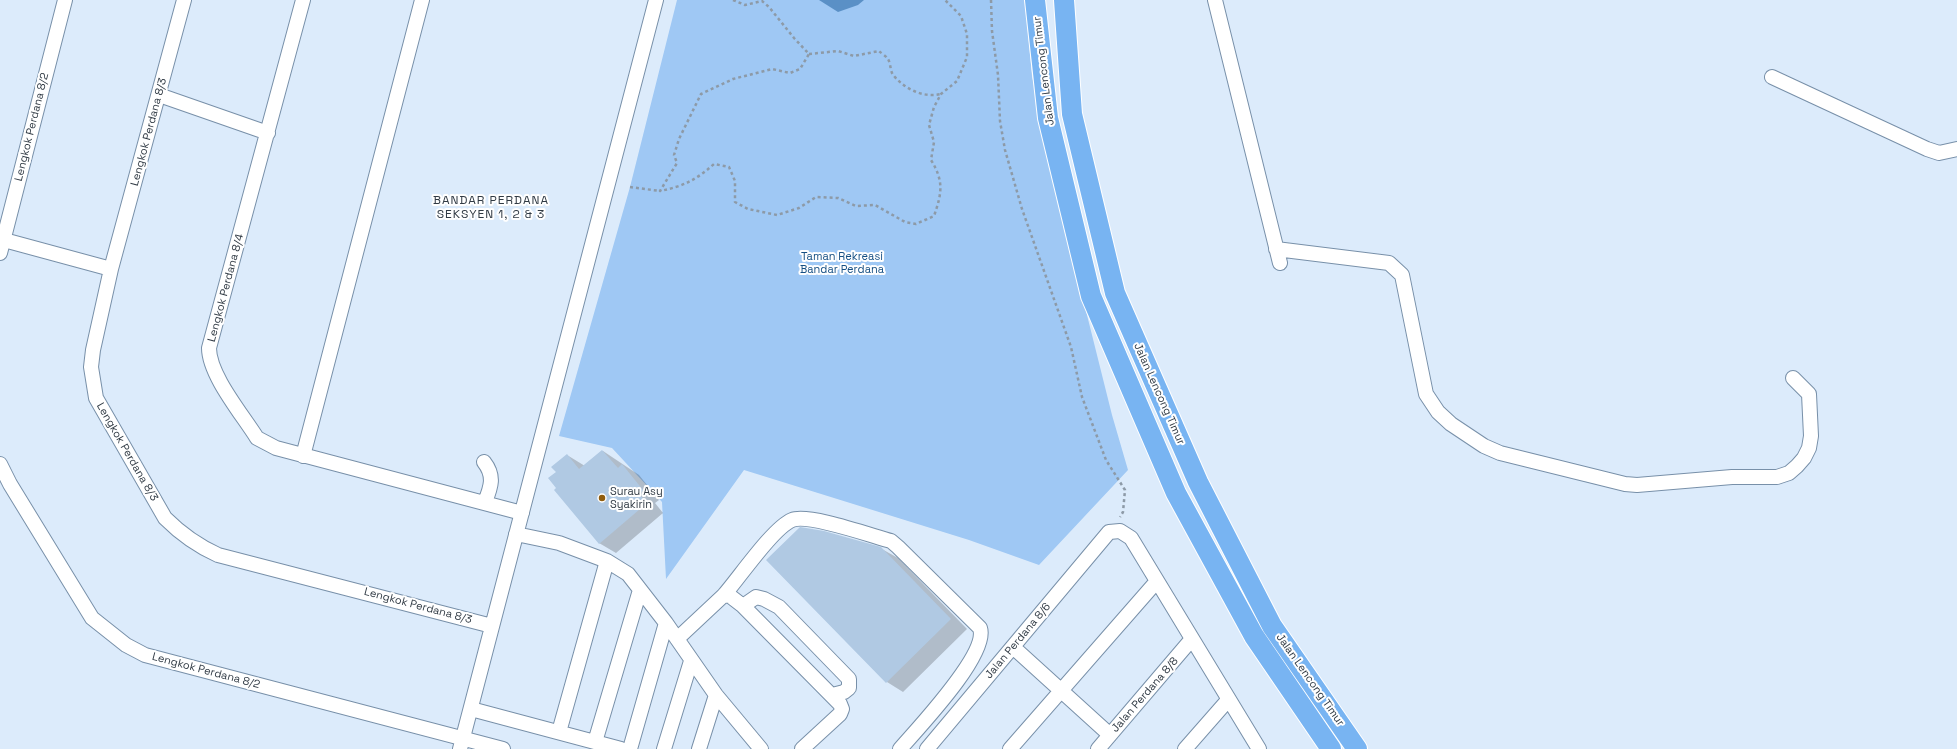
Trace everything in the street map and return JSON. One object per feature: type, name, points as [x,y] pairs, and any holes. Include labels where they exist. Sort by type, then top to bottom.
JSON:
[{"type":"highway","name":"Jalan Lencong Timur","points":[[1035,0],[1048,118],[1091,296],[1176,493],[1254,636],[1331,749]]},
{"type":"highway","name":"Jalan Lencong Timur","points":[[1064,0],[1072,114],[1115,293],[1198,482],[1272,626],[1358,749]]},
{"type":"street","name":"Lengkok Perdana 8/2","points":[[2,247],[65,0]]},
{"type":"street","name":"Lengkok Perdana 8/3","points":[[184,0],[111,269],[93,350],[91,367],[96,398],[165,518],[177,530],[202,548],[218,555],[492,626]]},
{"type":"street","name":"Lengkok Perdana 8/4","points":[[303,0],[209,348],[209,359],[214,372],[257,438],[276,448],[522,513]]},
{"type":"street","points":[[303,456],[422,0]]},
{"type":"street","points":[[461,743],[656,0]]},
{"type":"street","points":[[1215,0],[1280,263]]},
{"type":"street","points":[[1772,77],[1927,149],[1939,153],[1957,149]]},
{"type":"street","points":[[159,95],[268,133]]},
{"type":"street","points":[[2,247],[111,269]]},
{"type":"street","points":[[1276,249],[1389,263],[1402,276],[1426,394],[1438,412],[1451,424],[1474,440],[1500,453],[1609,481],[1637,485],[1732,477],[1776,477],[1789,473],[1804,458],[1809,448],[1811,436],[1810,394],[1793,378]]},
{"type":"street","points":[[484,462],[491,474],[492,483],[485,502]]},
{"type":"street","name":"Lengkok Perdana 8/2","points":[[0,464],[5,487],[92,618],[126,645],[146,655],[305,698],[461,743],[503,749]]},
{"type":"street","points":[[677,639],[724,595],[778,530],[792,520],[804,518],[891,541],[980,628],[982,635],[976,652],[963,674],[900,749]]},
{"type":"street","points":[[1109,532],[1120,531],[1131,538],[1191,640],[1259,749]]},
{"type":"street","name":"Jalan Perdana 8/6","points":[[926,749],[1109,532]]},
{"type":"street","points":[[516,534],[559,543],[607,561],[628,574],[666,623],[716,695],[761,749]]},
{"type":"street","points":[[559,732],[607,561]]},
{"type":"street","points":[[1010,749],[1157,581]]},
{"type":"street","points":[[595,742],[640,590]]},
{"type":"street","points":[[724,595],[730,596],[743,606],[840,704],[842,709],[840,714],[802,749]]},
{"type":"street","points":[[743,606],[756,597],[764,599],[779,607],[849,680],[849,688],[844,692],[832,695]]},
{"type":"street","points":[[630,749],[666,623]]},
{"type":"street","name":"Jalan Perdana 8/8","points":[[1098,749],[1191,640]]},
{"type":"street","points":[[1013,647],[1110,735]]},
{"type":"street","points":[[664,749],[691,661]]},
{"type":"street","points":[[699,749],[716,695]]},
{"type":"street","points":[[1185,749],[1228,700]]},
{"type":"street","points":[[471,709],[621,749]]},
{"type":"path","points":[[733,0],[745,5],[762,1],[769,7],[809,54]]},
{"type":"path","points":[[766,0],[769,7]]},
{"type":"path","points":[[630,187],[660,191],[679,187],[691,181],[714,164],[729,167],[735,181],[735,202],[748,209],[777,215],[799,208],[816,197],[838,198],[856,206],[875,205],[905,222],[916,224],[934,216],[941,196],[938,173],[931,160],[934,142],[929,124],[934,107],[941,94],[957,81],[967,57],[967,34],[961,16],[945,0]]},
{"type":"path","points":[[991,0],[992,31],[998,75],[1000,120],[1005,150],[1022,209],[1070,346],[1082,397],[1106,460],[1125,490],[1124,512],[1109,532]]},
{"type":"path","points":[[809,54],[838,51],[854,56],[878,50],[888,59],[893,76],[904,85],[917,93],[932,96],[941,94]]},
{"type":"path","points":[[660,191],[676,163],[674,155],[679,138],[701,94],[733,79],[772,69],[790,73],[800,69],[809,54]]},
{"type":"green space","name":"Taman Rekreasi Bandar Perdana","points":[[677,0],[1025,0],[1032,76],[1055,187],[1112,415],[1128,470],[1039,565],[969,540],[744,470],[666,579],[662,502],[612,448],[559,436],[630,187]]},
{"type":"shaded area","points":[[819,0],[864,0],[858,5],[838,12]]},
{"type":"building","name":"Surau Asy Syakirin","points":[[602,450],[618,468],[622,464],[643,490],[639,494],[647,503],[599,544],[554,490],[556,488],[548,478],[556,472],[551,467],[567,454],[579,469]]},
{"type":"building","points":[[800,527],[824,531],[881,547],[951,619],[886,683],[766,560]]},
{"type":"place","name":"Surau Asy Syakirin","points":[[602,498]]},
{"type":"district","name":"BANDAR PERDANA SEKSYEN 1, 2 & 3","points":[[491,208]]}]
